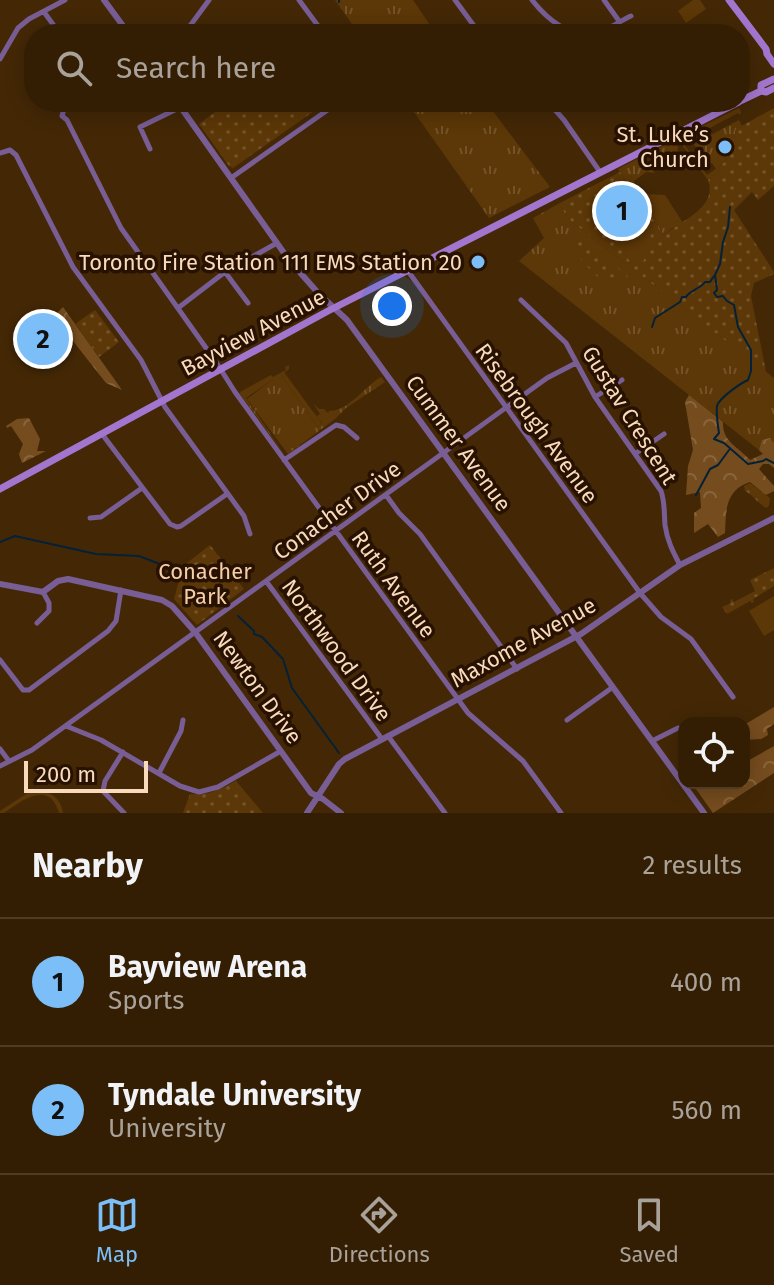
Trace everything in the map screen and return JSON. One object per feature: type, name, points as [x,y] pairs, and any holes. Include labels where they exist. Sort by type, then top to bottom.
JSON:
[{"type":"main road","points":[[729,0],[748,24]]},
{"type":"main road","points":[[750,26],[770,51],[767,54],[774,64]]},
{"type":"main road","name":"Bayview Avenue","points":[[761,91],[761,85],[774,79]]},
{"type":"main road","name":"Bayview Avenue","points":[[750,96],[774,88]]},
{"type":"main road","name":"Bayview Avenue","points":[[0,489],[334,308],[719,112]]},
{"type":"street","points":[[0,59],[18,28],[65,0]]},
{"type":"street","points":[[104,0],[122,24]]},
{"type":"street","points":[[191,24],[209,0]]},
{"type":"street","points":[[299,0],[317,24]]},
{"type":"street","points":[[455,0],[473,24]]},
{"type":"street","points":[[532,0],[556,24]]},
{"type":"street","points":[[604,0],[619,21]]},
{"type":"street","points":[[44,12],[53,24]]},
{"type":"street","points":[[614,24],[631,16]]},
{"type":"street","name":"Ruth Avenue","points":[[61,112],[121,228],[235,392],[474,720],[523,761],[561,813]]},
{"type":"street","points":[[150,149],[140,127],[165,112]]},
{"type":"street","name":"Cummer Avenue","points":[[185,112],[277,243],[314,289],[347,320],[704,813]]},
{"type":"street","points":[[231,178],[325,112]]},
{"type":"street","points":[[557,112],[600,172]]},
{"type":"street","points":[[0,153],[10,150],[16,155],[73,267],[141,360],[162,401],[244,516],[250,534]]},
{"type":"street","points":[[178,308],[225,272],[277,243]]},
{"type":"street","name":"Risebrough Avenue","points":[[408,271],[640,593],[661,617],[691,639],[733,697]]},
{"type":"street","points":[[225,272],[248,303]]},
{"type":"street","name":"Gustav Crescent","points":[[521,300],[566,343],[595,397],[661,491],[665,500],[665,527],[680,565]]},
{"type":"street","name":"Conacher Drive","points":[[0,766],[32,750],[547,378],[576,363]]},
{"type":"street","points":[[595,397],[622,380]]},
{"type":"street","points":[[284,460],[336,425],[344,427],[357,438]]},
{"type":"street","points":[[102,434],[170,524],[181,526],[227,494]]},
{"type":"street","points":[[635,454],[664,434]]},
{"type":"street","points":[[90,518],[101,517],[142,488]]},
{"type":"street","points":[[386,495],[420,534],[517,669]]},
{"type":"street","name":"Maxome Avenue","points":[[307,813],[339,764],[576,637],[680,565],[774,518]]},
{"type":"street","name":"Newton Drive","points":[[0,584],[43,592],[58,581],[68,579],[166,602],[195,632],[311,793],[341,813]]},
{"type":"street","name":"Northwood Drive","points":[[266,581],[445,813]]},
{"type":"street","points":[[0,660],[23,690],[29,690],[108,631],[116,621],[121,590]]},
{"type":"street","points":[[37,623],[49,611],[49,603],[43,592]]},
{"type":"street","points":[[567,720],[613,687]]},
{"type":"street","points":[[159,773],[181,731],[183,720]]},
{"type":"street","points":[[65,726],[101,740],[190,790],[199,792],[218,787],[281,751]]},
{"type":"street","points":[[652,741],[678,728]]},
{"type":"street","points":[[0,749],[9,761]]},
{"type":"street","points":[[123,752],[105,781],[103,791],[124,813]]},
{"type":"green space","points":[[335,0],[413,0],[429,24],[352,24]]},
{"type":"green space","points":[[693,0],[700,0],[706,9],[686,23],[678,11]]},
{"type":"green space","points":[[774,108],[774,186],[758,200],[752,192],[734,210],[774,272],[754,283],[751,296],[766,372],[571,221],[558,204],[620,172],[664,235],[703,206],[710,190],[708,180],[719,172],[718,168],[730,156],[736,129]]},
{"type":"green space","points":[[215,112],[313,112],[233,168],[199,124]]},
{"type":"green space","points":[[414,112],[494,112],[550,187],[489,218]]},
{"type":"green space","points":[[731,112],[741,112],[689,139],[684,135]]},
{"type":"green space","points":[[739,120],[742,126],[736,129],[730,156],[718,168],[719,172],[708,180],[680,142],[707,175],[716,169],[712,163],[705,164],[694,144]]},
{"type":"green space","points":[[672,141],[678,147],[677,154],[665,164],[651,155],[652,151]]},
{"type":"green space","points":[[641,157],[655,173],[646,172],[634,181],[635,189],[640,194],[665,195],[683,223],[664,235],[618,169]]},
{"type":"green space","points":[[558,204],[571,221],[774,378],[774,462],[519,261],[544,238],[533,218]]},
{"type":"green space","points":[[642,225],[649,230],[653,245],[640,266],[634,266],[613,240]]},
{"type":"green space","points":[[577,235],[628,279],[625,281],[614,277],[601,280],[578,254]]},
{"type":"green space","points":[[63,307],[122,390],[106,383],[73,341],[57,313]]},
{"type":"green space","points":[[95,310],[119,342],[99,357],[75,324]]},
{"type":"green space","points":[[289,365],[289,369],[281,375],[318,427],[322,423],[310,409],[317,416],[320,414],[313,403],[328,413],[350,403],[381,377],[385,382],[288,454],[247,399],[276,377],[246,398],[284,454],[240,392],[286,370],[285,367]]},
{"type":"green space","points":[[284,372],[322,424],[318,427],[281,375]]},
{"type":"green space","points":[[689,395],[723,422],[725,435],[750,460],[763,454],[759,450],[762,440],[770,438],[774,443],[774,468],[763,464],[759,469],[774,486],[774,491],[766,495],[750,482],[736,490],[728,502],[725,533],[718,537],[708,524],[694,533],[694,513],[701,508],[700,492],[686,495],[688,466],[693,450],[685,402]]},
{"type":"green space","points":[[29,418],[40,439],[37,451],[46,451],[22,463],[19,454],[23,444],[11,426],[6,426],[17,419]]},
{"type":"green space","points":[[750,483],[770,498],[767,508],[745,491],[744,486]]},
{"type":"green space","name":"Conacher Park","points":[[210,545],[244,589],[197,625],[174,599],[183,566]]},
{"type":"green space","points":[[774,568],[774,586],[753,599],[754,602],[750,601],[727,614],[722,607],[731,603],[732,599],[734,602],[755,591],[750,580]]},
{"type":"green space","points":[[774,596],[774,630],[764,636],[749,611]]},
{"type":"green space","points":[[774,707],[774,724],[767,729],[768,735],[750,740],[750,721]]},
{"type":"green space","points":[[774,746],[774,773],[750,789],[750,760]]},
{"type":"green space","points":[[236,781],[263,813],[183,813],[190,794],[209,793]]},
{"type":"green space","points":[[696,789],[750,789],[713,813]]},
{"type":"green space","points":[[38,790],[55,797],[63,813],[59,813],[49,797],[42,795],[0,813],[29,792]]},
{"type":"waterway","points":[[730,207],[720,264],[715,275],[717,290],[714,293],[734,305],[738,327],[751,350],[751,371],[748,380],[731,391],[717,406],[719,433],[714,439],[724,443],[748,464],[766,459],[774,463]]},
{"type":"waterway","points":[[652,327],[655,318],[680,302],[682,297],[710,282],[714,276]]},
{"type":"waterway","points":[[696,495],[710,469],[718,465],[729,450]]},
{"type":"waterway","points":[[0,542],[15,536],[96,554],[139,556],[165,566],[197,568],[214,575]]},
{"type":"waterway","points":[[238,616],[283,659],[292,688],[339,753]]},
{"type":"place","name":"St. Luke’s Church","points":[[725,147]]},
{"type":"place","name":"Bayview Arena","points":[[622,211]]},
{"type":"place","name":"Toronto Fire Station 111 EMS Station 20","points":[[478,262]]},
{"type":"place","name":"Tyndale University","points":[[43,339]]}]
